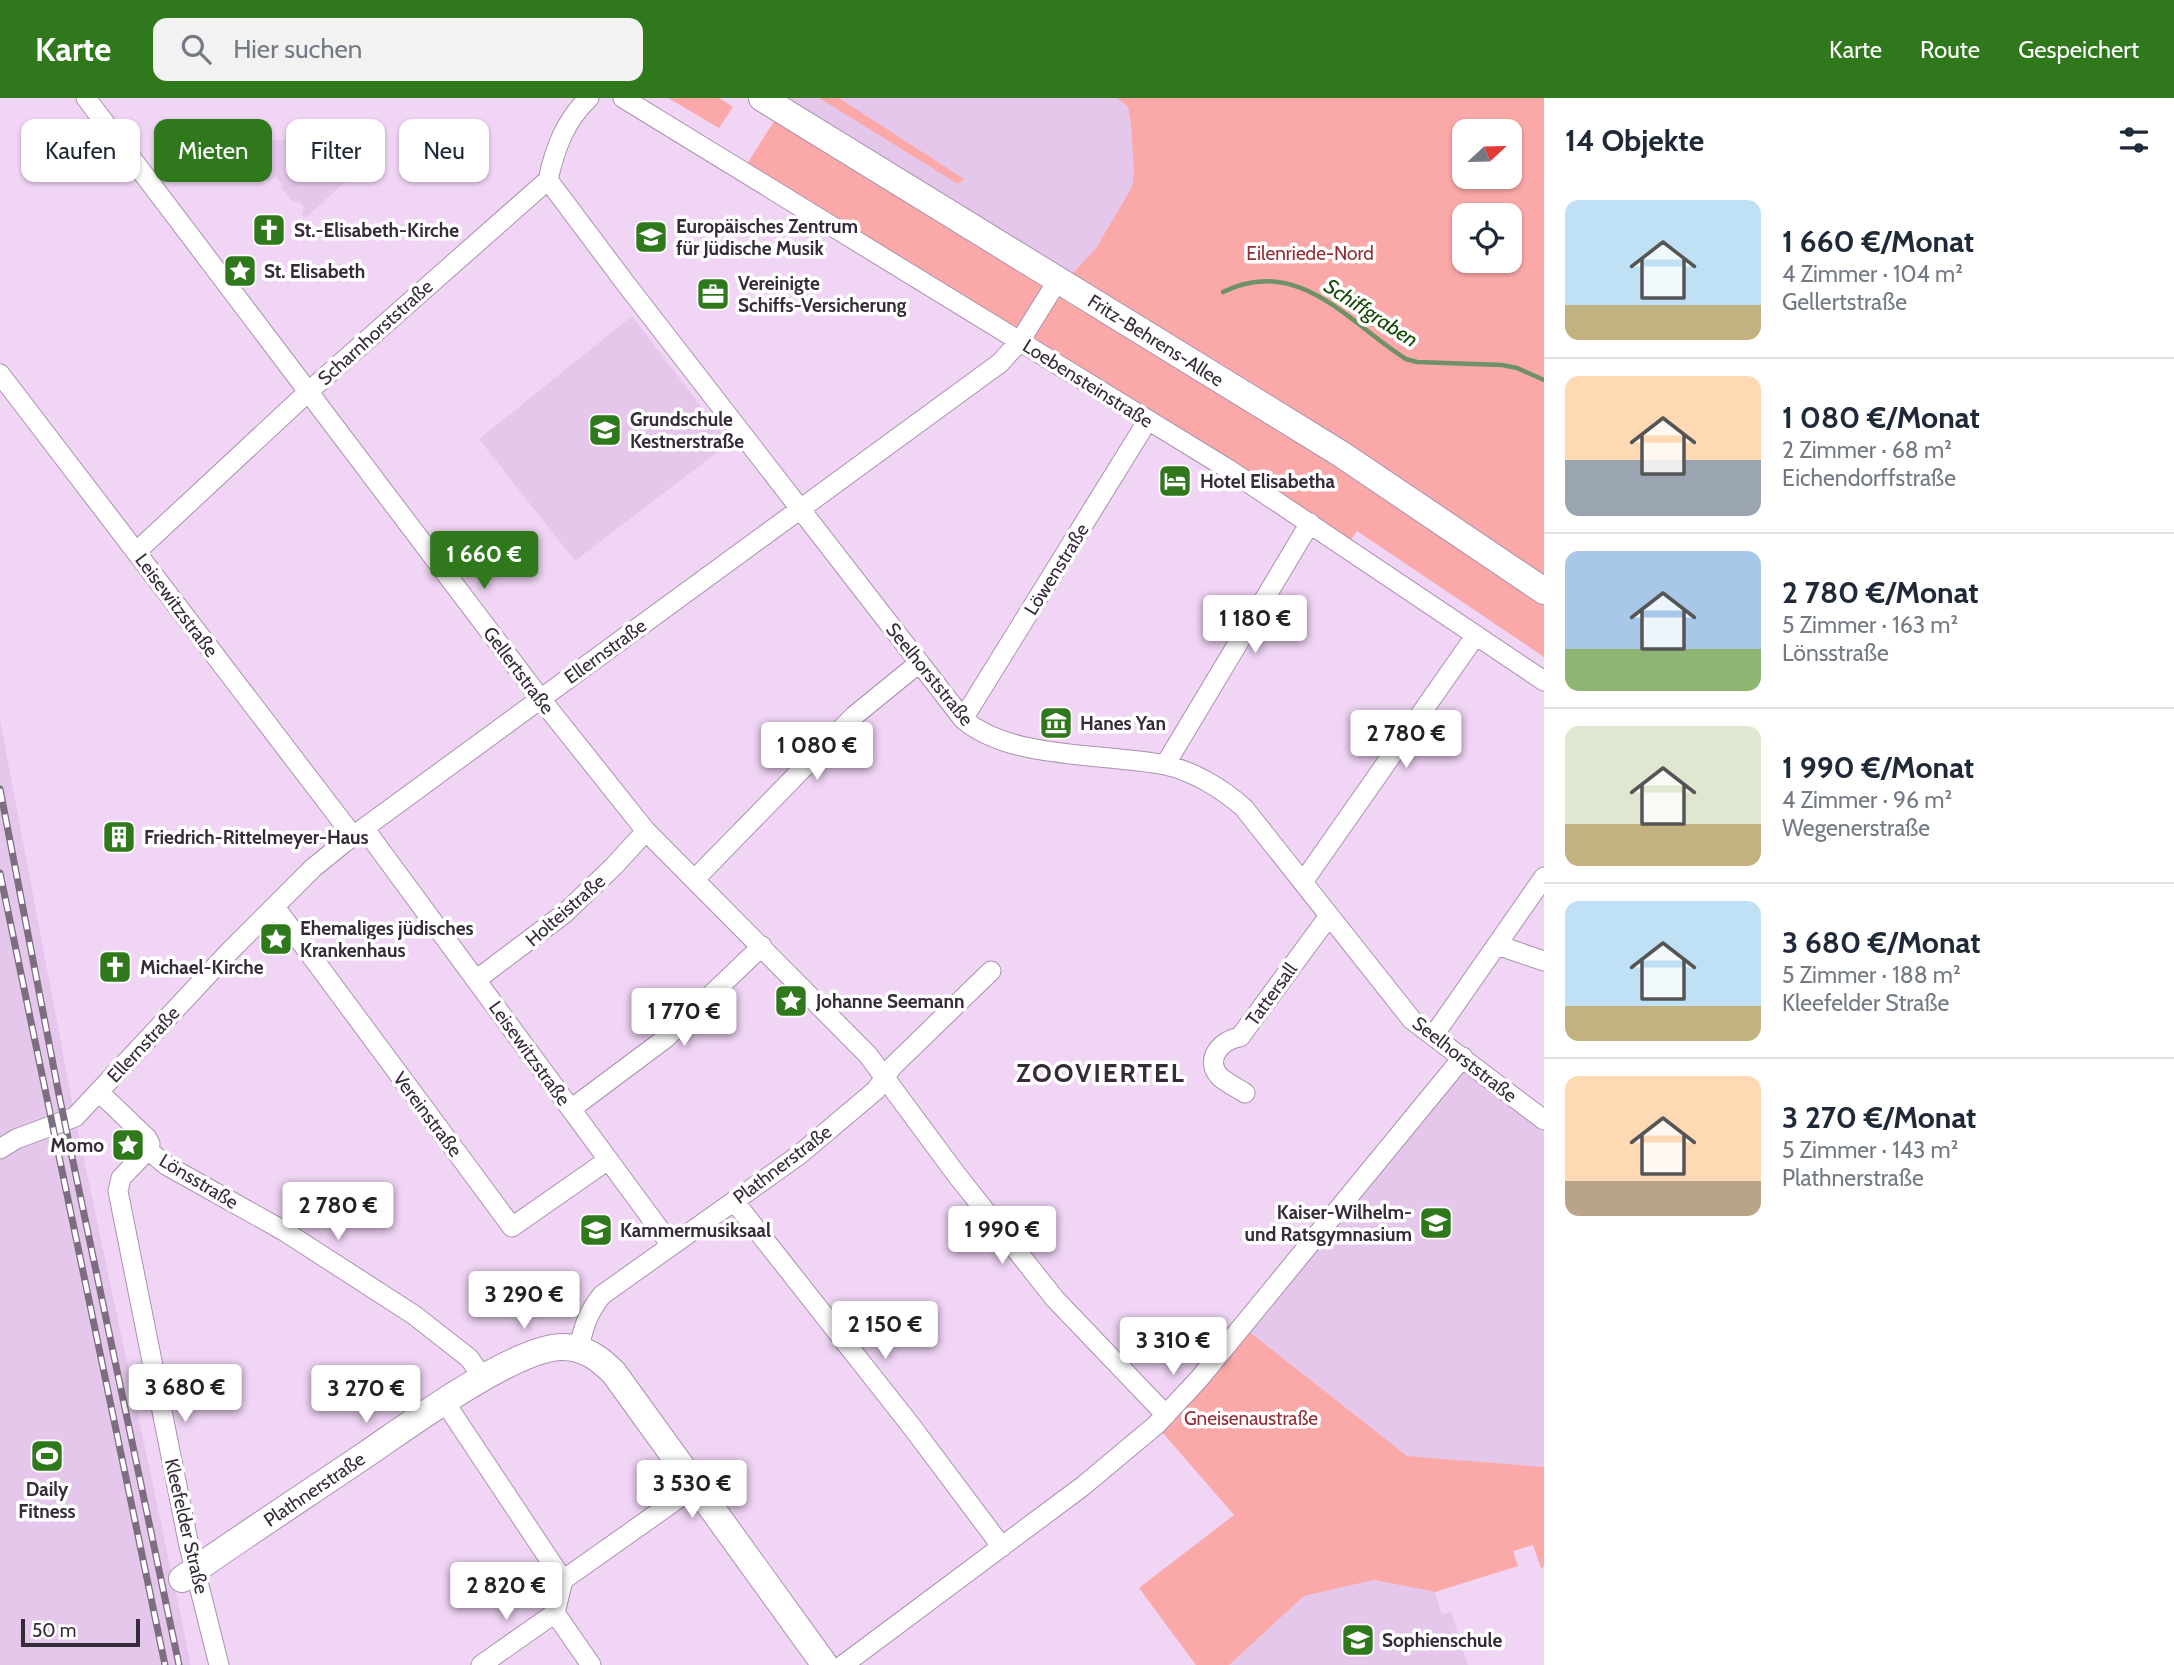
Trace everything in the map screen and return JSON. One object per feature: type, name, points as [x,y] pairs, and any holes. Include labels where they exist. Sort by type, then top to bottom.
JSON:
[{"type":"street","name":"Gellertstraße","points":[[86,98],[540,698],[646,831],[868,1055],[964,1185],[1046,1289],[1166,1415]]},
{"type":"street","points":[[548,180],[558,142],[578,109],[589,98]]},
{"type":"street","name":"Loebensteinstraße","points":[[623,98],[1148,420],[1310,523],[1544,681]]},
{"type":"street","name":"Fritz-Behrens-Allee","points":[[762,98],[1340,454],[1544,592]]},
{"type":"street","name":"Scharnhorststraße","points":[[136,552],[308,392],[548,180]]},
{"type":"street","name":"Seelhorststraße","points":[[548,180],[963,719],[993,738],[1026,746],[1165,765],[1193,775],[1232,797],[1244,808],[1412,1020],[1544,1120]]},
{"type":"street","name":"Ellernstraße","points":[[0,1149],[16,1139],[75,1117],[229,952],[313,868],[358,832],[1000,363],[1020,341],[1058,280]]},
{"type":"street","name":"Leisewitzstraße","points":[[0,374],[136,552],[476,980],[671,1245]]},
{"type":"street","name":"Löwenstraße","points":[[963,719],[1148,420]]},
{"type":"street","points":[[1165,765],[1310,523]]},
{"type":"street","points":[[1303,882],[1476,635]]},
{"type":"street","points":[[695,879],[854,716],[919,663]]},
{"type":"street","name":"Holteistraße","points":[[476,980],[565,913],[646,831]]},
{"type":"street","points":[[1434,1035],[1544,877]]},
{"type":"street","name":"Vereinstraße","points":[[275,907],[512,1227],[608,1160]]},
{"type":"street","name":"Tattersall","points":[[1245,1093],[1220,1077],[1213,1066],[1214,1056],[1219,1046],[1240,1037],[1329,916]]},
{"type":"street","points":[[1497,945],[1544,961]]},
{"type":"street","points":[[571,1109],[666,1038],[762,946]]},
{"type":"street","name":"Plathnerstraße","points":[[188,1574],[444,1401],[532,1353],[563,1347],[579,1349],[584,1324],[602,1295],[799,1154],[876,1090],[893,1066],[991,971]]},
{"type":"street","points":[[843,1665],[1083,1486],[1166,1415],[1463,1057]]},
{"type":"street","name":"Lönsstraße","points":[[99,1092],[147,1138],[150,1144],[148,1150],[166,1165],[284,1231],[414,1315],[469,1358],[484,1379]]},
{"type":"street","name":"Kleefelder Straße","points":[[148,1150],[121,1178],[118,1191],[188,1574],[219,1665]]},
{"type":"street","points":[[734,1201],[912,1427],[1002,1547]]},
{"type":"street","points":[[579,1349],[596,1356],[614,1373],[825,1665]]},
{"type":"street","points":[[444,1401],[563,1580]]},
{"type":"street","points":[[481,1665],[555,1613],[563,1580],[696,1486]]},
{"type":"street","points":[[555,1613],[591,1665]]},
{"type":"shaded area","points":[[783,98],[1117,98],[1128,107],[1131,124],[1134,172],[1132,187],[1096,248],[1075,271],[1058,280]]},
{"type":"shaded area","points":[[286,140],[286,182],[345,182],[305,218],[302,205],[293,202],[276,176],[272,179],[272,141]]},
{"type":"shaded area","name":"Grundschule Kestnerstraße","points":[[632,316],[729,443],[575,561],[479,439]]},
{"type":"shaded area","points":[[0,720],[75,1117],[191,1665],[0,1665]]},
{"type":"shaded area","name":"Kaiser-Wilhelm- und Ratsgymnasium","points":[[1463,1057],[1544,1120],[1544,1467],[1407,1456],[1242,1326]]},
{"type":"shaded area","name":"Sophienschule","points":[[1374,1580],[1435,1592],[1442,1615],[1451,1612],[1468,1665],[1229,1665],[1304,1596]]},
{"type":"green space","points":[[668,98],[719,98],[733,107],[719,128]]},
{"type":"green space","points":[[819,98],[839,98],[964,179],[958,184]]},
{"type":"green space","name":"Eilenriede-Nord","points":[[1117,98],[1544,98],[1544,657],[1357,531],[1346,547],[742,172],[781,110],[1058,280],[1075,271],[1096,248],[1132,187],[1134,172],[1128,107]]},
{"type":"green space","name":"Gneisenaustraße","points":[[1242,1326],[1407,1456],[1544,1467],[1544,1567],[1541,1568],[1533,1545],[1513,1551],[1518,1566],[1435,1592],[1374,1580],[1304,1596],[1229,1665],[1196,1665],[1139,1588],[1234,1515],[1156,1425]]},
{"type":"waterway","name":"Schiffgraben","points":[[1223,292],[1250,283],[1275,282],[1299,287],[1343,312],[1406,359],[1417,362],[1502,365],[1517,368],[1544,380]]},
{"type":"railway","points":[[0,789],[59,1095],[179,1665]]},
{"type":"railway","points":[[0,873],[165,1665]]},
{"type":"place","name":"St.-Elisabeth-Kirche","points":[[269,230]]},
{"type":"place","name":"Europäisches Zentrum für Jüdische Musik","points":[[651,237]]},
{"type":"place","name":"St. Elisabeth","points":[[240,271]]},
{"type":"place","name":"Vereinigte Schiffs-Versicherung","points":[[713,294]]},
{"type":"place","name":"Grundschule Kestnerstraße","points":[[605,430]]},
{"type":"place","name":"Hotel Elisabetha","points":[[1175,481]]},
{"type":"place","name":"Hanes Yan","points":[[1056,723]]},
{"type":"place","name":"Friedrich-Rittelmeyer-Haus","points":[[119,837]]},
{"type":"place","name":"Ehemaliges jüdisches Krankenhaus","points":[[276,939]]},
{"type":"place","name":"Michael-Kirche","points":[[115,967]]},
{"type":"place","name":"Johanne Seemann","points":[[791,1001]]},
{"type":"place","name":"Momo","points":[[128,1145]]},
{"type":"place","name":"Kaiser-Wilhelm- und Ratsgymnasium","points":[[1436,1223]]},
{"type":"place","name":"Kammermusiksaal","points":[[596,1230]]},
{"type":"place","name":"Daily Fitness","points":[[47,1456]]},
{"type":"place","name":"Sophienschule","points":[[1358,1640]]},
{"type":"district","name":"ZOOVIERTEL","points":[[1101,1073]]}]
